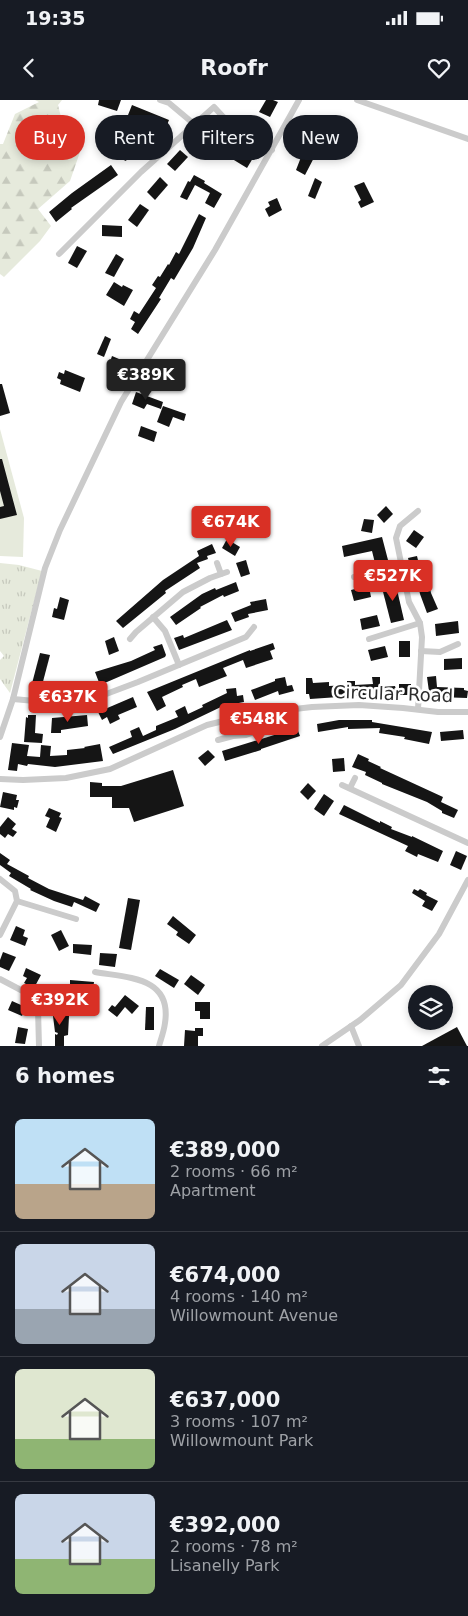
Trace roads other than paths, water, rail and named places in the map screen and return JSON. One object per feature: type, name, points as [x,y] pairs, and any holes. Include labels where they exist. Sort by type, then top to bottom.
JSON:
[{"type":"street","points":[[160,100],[169,103],[183,115]]},
{"type":"street","points":[[273,148],[299,100]]},
{"type":"street","points":[[357,100],[468,139]]},
{"type":"street","points":[[205,115],[214,107],[221,115]]},
{"type":"street","points":[[59,254],[141,172],[183,134]]},
{"type":"street","points":[[0,737],[13,699],[45,568],[60,530],[122,402],[215,250],[266,160]]},
{"type":"street","points":[[418,511],[400,526],[397,532],[397,544],[409,602],[420,623],[422,637],[418,709]]},
{"type":"street","points":[[130,639],[183,592],[224,573],[217,563]]},
{"type":"street","points":[[354,577],[401,566]]},
{"type":"street","points":[[360,567],[362,576]]},
{"type":"street","points":[[154,617],[165,631],[179,665]]},
{"type":"street","points":[[370,639],[420,623]]},
{"type":"street","points":[[13,699],[68,704],[93,699],[246,637],[254,627]]},
{"type":"street","points":[[421,651],[440,652],[458,644]]},
{"type":"street","name":"Circular Road","points":[[0,779],[66,778],[110,769],[207,725],[252,714],[312,707],[359,705],[438,712],[468,712]]},
{"type":"street","points":[[252,714],[257,731]]},
{"type":"street","points":[[218,740],[246,735],[268,727],[272,723],[287,721]]},
{"type":"street","points":[[350,788],[355,778]]},
{"type":"street","points":[[342,785],[468,843]]},
{"type":"street","points":[[0,879],[16,891],[17,901],[0,935]]},
{"type":"street","points":[[322,1046],[351,1026],[401,985],[439,934],[468,880]]},
{"type":"street","points":[[17,901],[76,919]]},
{"type":"street","points":[[96,972],[145,982],[158,990],[165,1003],[165,1023],[159,1046]]},
{"type":"street","points":[[0,979],[36,998],[38,1009],[38,1046]]},
{"type":"street","points":[[351,1026],[359,1046]]}]
